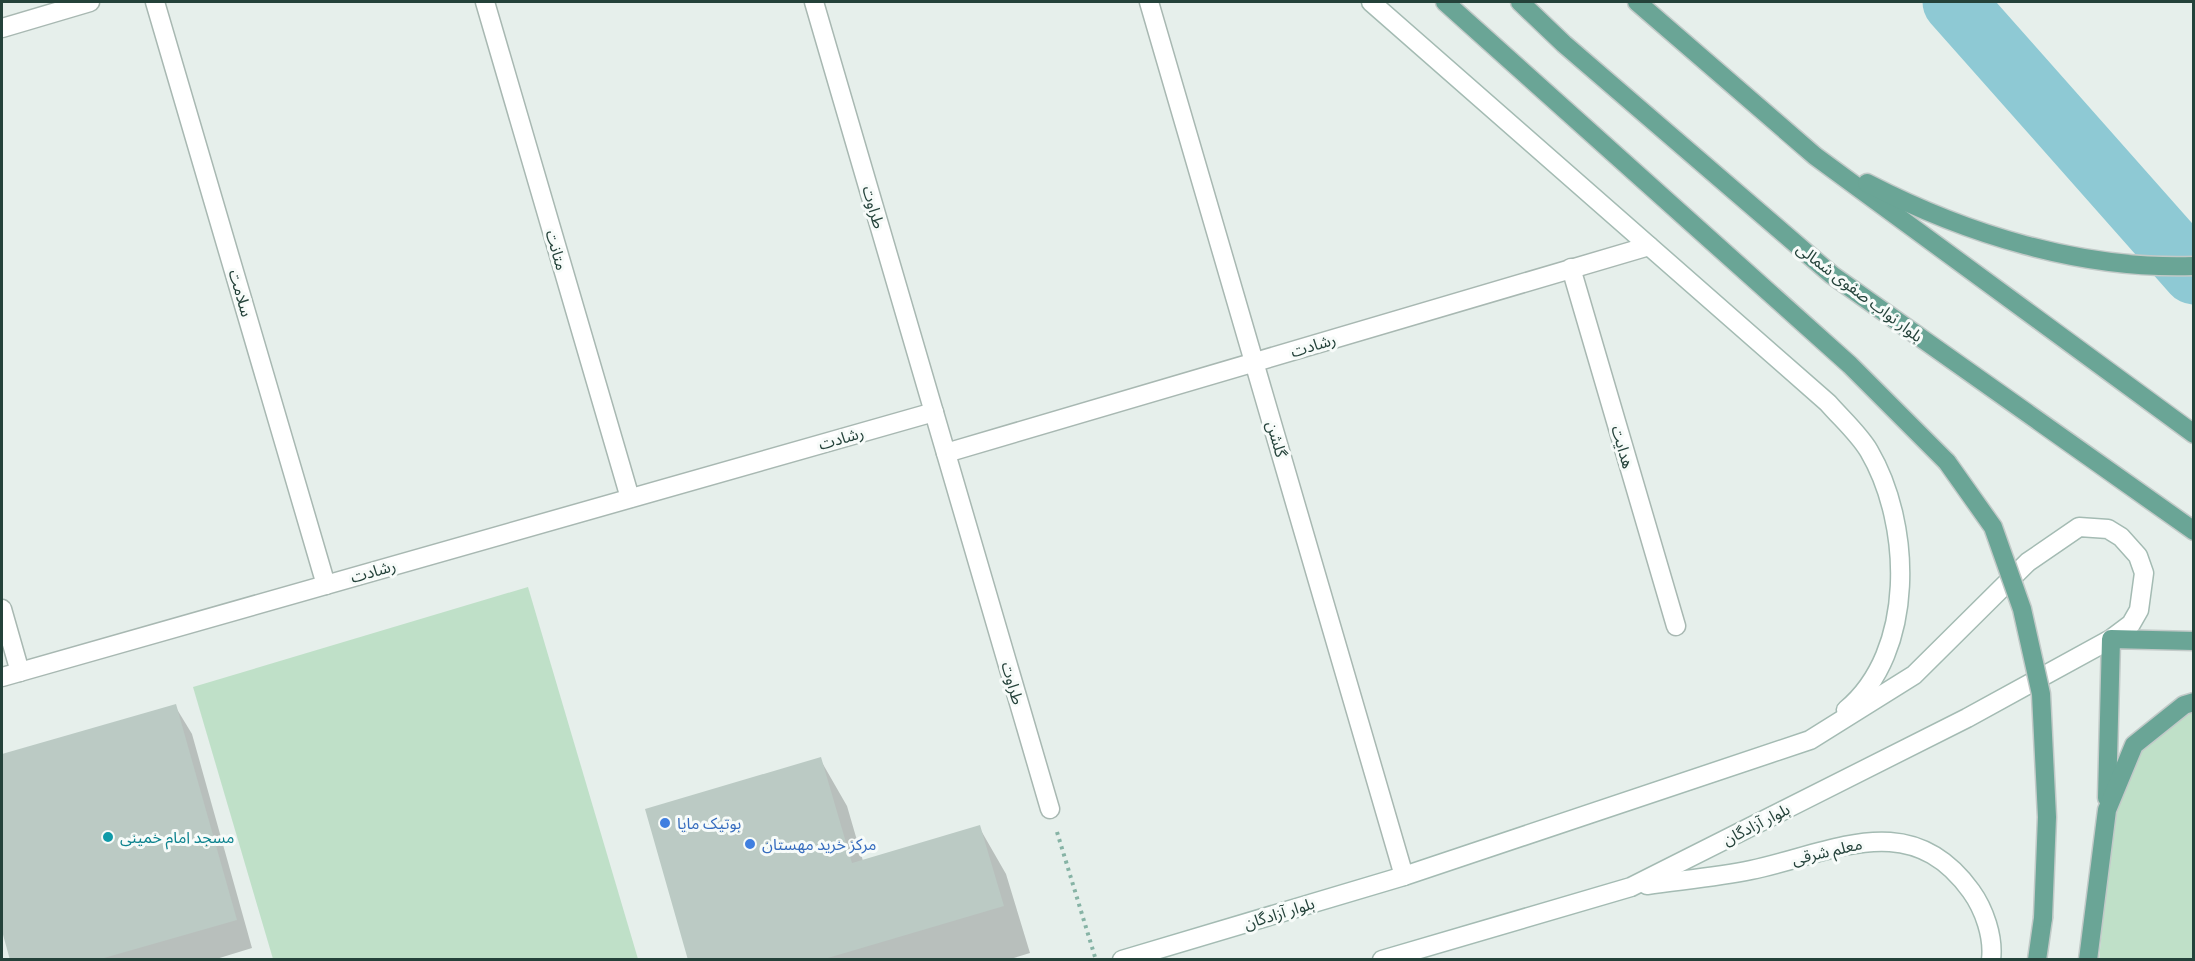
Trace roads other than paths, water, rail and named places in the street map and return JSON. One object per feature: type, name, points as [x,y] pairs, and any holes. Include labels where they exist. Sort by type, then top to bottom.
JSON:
[{"type":"main road","points":[[1445,2],[1850,365],[1947,462],[1993,527],[2022,609],[2041,694],[2047,817],[2043,918],[2037,960]]},
{"type":"main road","name":"بلوار نواب صفوی شمالی","points":[[1520,2],[1644,114],[1832,275],[2193,531]]},
{"type":"main road","points":[[1637,2],[1815,156],[2193,434]]},
{"type":"main road","points":[[1815,156],[1913,207],[2048,253],[2164,267],[2193,266]]},
{"type":"main road","points":[[2088,960],[2107,810],[2111,639],[2193,641]]},
{"type":"main road","points":[[2107,810],[2134,745],[2184,705],[2193,702]]},
{"type":"street","points":[[2,28],[90,2]]},
{"type":"street","name":"سلامت","points":[[155,2],[327,585]]},
{"type":"street","name":"متانت","points":[[485,2],[630,498]]},
{"type":"street","name":"طراوت","points":[[814,2],[934,412]]},
{"type":"street","name":"گلشن","points":[[1149,2],[1404,876]]},
{"type":"street","points":[[1371,2],[1827,403],[1869,451],[1891,502],[1901,556],[1898,611],[1882,665],[1857,701],[1810,740]]},
{"type":"street","name":"رشادت","points":[[946,453],[1649,246]]},
{"type":"street","name":"هدایت","points":[[1571,268],[1676,626]]},
{"type":"street","points":[[934,412],[946,453]]},
{"type":"street","name":"رشادت","points":[[2,677],[934,412]]},
{"type":"street","name":"طراوت","points":[[946,453],[1050,808]]},
{"type":"street","name":"بلوار آزادگان","points":[[1122,960],[1404,876],[1810,740],[1914,675],[2028,562],[2079,527],[2108,529],[2131,545],[2138,556],[2144,573],[2143,591],[2139,610],[2131,624],[2111,639],[1967,718],[1631,887],[1429,953],[1382,960]]},
{"type":"street","points":[[2,609],[20,672]]},
{"type":"street","name":"معلم شرقی","points":[[1631,887],[1751,870],[1851,842],[1881,840],[1910,845],[1937,857],[1952,869],[1977,899],[1988,926],[1991,960]]},
{"type":"waterway","points":[[1954,2],[2194,273]]},
{"type":"place","name":"بوتیک مایا","points":[[665,823]]},
{"type":"place","name":"مسجد امام خمینی","points":[[108,837]]},
{"type":"place","name":"مرکز خرید مهستان","points":[[750,844]]}]
